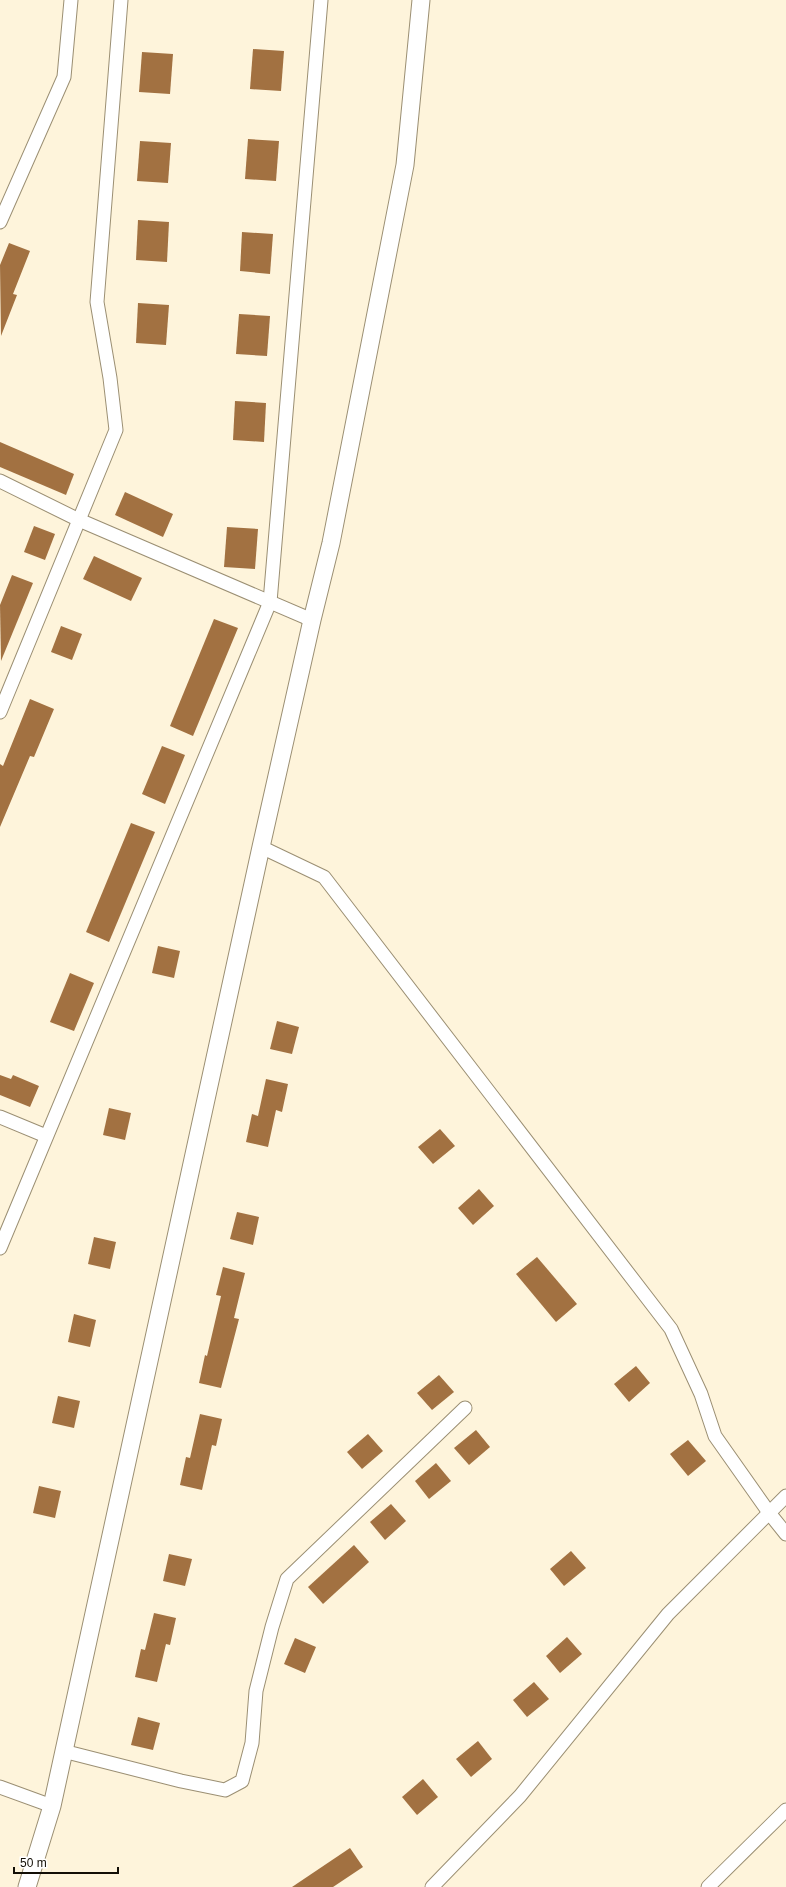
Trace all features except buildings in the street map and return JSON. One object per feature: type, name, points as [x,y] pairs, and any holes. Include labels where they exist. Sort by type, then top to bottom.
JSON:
[{"type":"main road","points":[[27,1887],[52,1806],[261,847],[312,620],[331,543],[405,165],[421,0]]},
{"type":"street","points":[[0,222],[64,77],[71,0]]},
{"type":"street","points":[[0,712],[116,430],[110,378],[97,302],[121,0]]},
{"type":"street","points":[[0,1248],[270,602],[321,0]]},
{"type":"street","points":[[0,481],[79,520],[312,620]]},
{"type":"street","points":[[261,847],[324,877],[671,1329],[701,1394],[715,1436],[770,1514],[786,1534]]},
{"type":"street","points":[[0,1117],[46,1136]]},
{"type":"street","points":[[63,1751],[181,1782],[225,1790],[242,1781],[252,1743],[256,1692],[272,1627],[287,1579],[465,1408]]},
{"type":"street","points":[[432,1887],[520,1796],[668,1614],[770,1514],[786,1496]]},
{"type":"street","points":[[0,1787],[52,1806]]},
{"type":"street","points":[[708,1887],[786,1810]]}]
